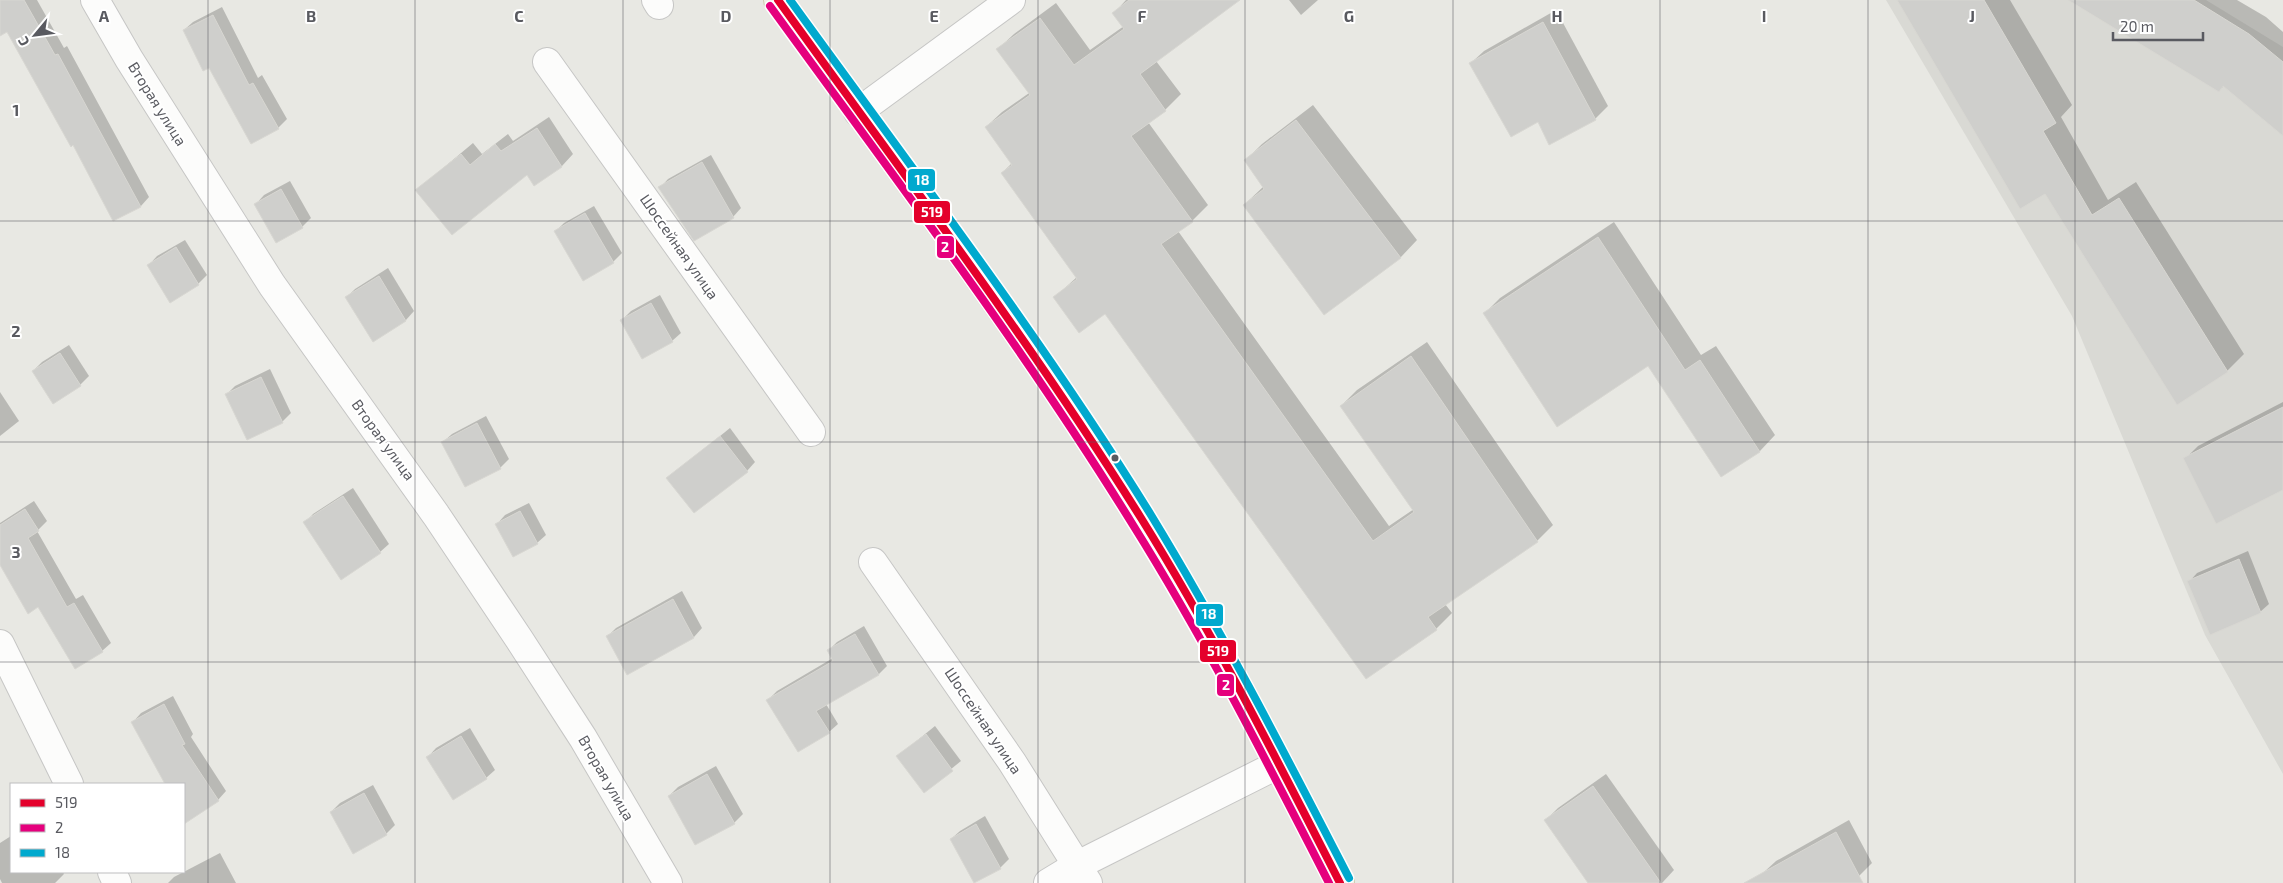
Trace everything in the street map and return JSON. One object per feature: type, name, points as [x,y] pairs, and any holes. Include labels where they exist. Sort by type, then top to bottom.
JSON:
[{"type":"main road","points":[[778,0],[1063,396],[1142,519],[1208,632],[1340,883]]},
{"type":"street","name":"Вторая улица","points":[[95,0],[129,59],[272,284],[436,515],[535,664],[583,738],[668,883]]},
{"type":"street","points":[[858,112],[1010,0]]},
{"type":"street","name":"Шоссейная улица","points":[[547,62],[811,432]]},
{"type":"street","name":"Шоссейная улица","points":[[873,562],[1012,762],[1082,874]]},
{"type":"street","points":[[0,644],[69,783]]},
{"type":"street","points":[[1048,883],[1082,874],[1279,764]]},
{"type":"shaded area","points":[[1886,0],[2206,0],[2283,47],[2283,774],[2205,635],[2072,316]]},
{"type":"building","points":[[0,0],[24,0],[55,55],[58,54],[141,207],[113,221],[73,145],[71,147],[7,32],[0,36]]},
{"type":"building","points":[[1129,0],[1240,0],[1140,74],[1166,111],[1131,136],[1193,222],[1161,244],[1373,541],[1414,512],[1340,406],[1411,356],[1538,542],[1428,617],[1437,630],[1366,679],[1105,314],[1079,333],[1053,297],[1077,279],[1001,173],[1012,165],[985,127],[1030,95],[996,49],[1040,18],[1074,65],[1124,29],[1112,13]]},
{"type":"building","points":[[1897,0],[1984,0],[2056,123],[2043,131],[2092,215],[2119,198],[2228,372],[2177,405],[2045,194],[2020,209]]},
{"type":"building","points":[[2068,0],[2194,0],[2249,34],[2283,62],[2283,136],[2223,86],[2219,92]]},
{"type":"building","points":[[213,15],[249,85],[253,83],[279,129],[251,144],[209,68],[203,71],[183,30]]},
{"type":"building","points":[[1543,22],[1596,120],[1549,145],[1538,122],[1511,137],[1469,63]]},
{"type":"building","points":[[1296,120],[1401,258],[1324,315],[1243,205],[1264,189],[1244,160]]},
{"type":"building","points":[[537,128],[562,167],[534,186],[527,175],[452,235],[415,190],[461,154],[470,165],[495,144],[501,151]]},
{"type":"building","points":[[702,162],[734,218],[694,241],[658,187]]},
{"type":"building","points":[[281,189],[303,228],[276,243],[254,204]]},
{"type":"building","points":[[585,213],[614,263],[583,281],[554,231]]},
{"type":"building","points":[[1598,237],[1685,370],[1700,360],[1760,452],[1721,477],[1648,366],[1557,427],[1483,313]]},
{"type":"building","points":[[176,247],[199,285],[170,303],[147,265]]},
{"type":"building","points":[[379,276],[406,321],[373,342],[345,297]]},
{"type":"building","points":[[651,303],[673,342],[642,359],[620,320]]},
{"type":"building","points":[[60,353],[81,386],[53,404],[32,371]]},
{"type":"building","points":[[261,377],[283,423],[247,440],[225,394]]},
{"type":"building","points":[[2283,407],[2283,490],[2216,524],[2183,458]]},
{"type":"building","points":[[477,423],[501,469],[465,487],[441,442]]},
{"type":"building","points":[[720,436],[748,472],[694,513],[666,478]]},
{"type":"building","points":[[343,496],[381,553],[341,580],[303,522]]},
{"type":"building","points":[[25,509],[39,531],[28,538],[67,607],[74,603],[103,652],[75,669],[38,607],[28,614],[0,565],[0,525]]},
{"type":"building","points":[[520,511],[538,544],[513,557],[495,524]]},
{"type":"building","points":[[2239,559],[2261,613],[2210,635],[2187,581]]},
{"type":"building","points":[[673,599],[694,638],[627,675],[606,636]]},
{"type":"building","points":[[855,634],[879,675],[816,711],[830,733],[798,752],[766,700],[833,661],[827,650]]},
{"type":"building","points":[[164,704],[185,744],[182,745],[219,801],[185,823],[185,783],[164,783],[131,722]]},
{"type":"building","points":[[926,734],[953,771],[924,793],[896,756]]},
{"type":"building","points":[[461,736],[487,779],[453,800],[426,757]]},
{"type":"building","points":[[707,774],[735,824],[695,845],[668,796]]},
{"type":"building","points":[[1593,786],[1661,883],[1588,883],[1544,820]]},
{"type":"building","points":[[364,793],[387,835],[353,854],[330,812]]},
{"type":"building","points":[[976,824],[1001,869],[974,883],[950,839]]},
{"type":"building","points":[[1836,832],[1863,883],[1744,883]]},
{"type":"transit line","name":"519","points":[[778,0],[1009,321],[1098,451],[1141,518],[1219,652],[1269,744],[1340,883]]},
{"type":"transit line","name":"18","points":[[790,0],[1021,319],[1109,449],[1178,559],[1302,786],[1349,878]]},
{"type":"transit line","name":"2","points":[[770,6],[956,262],[1091,458],[1160,568],[1185,612],[1259,747],[1329,883]]}]
